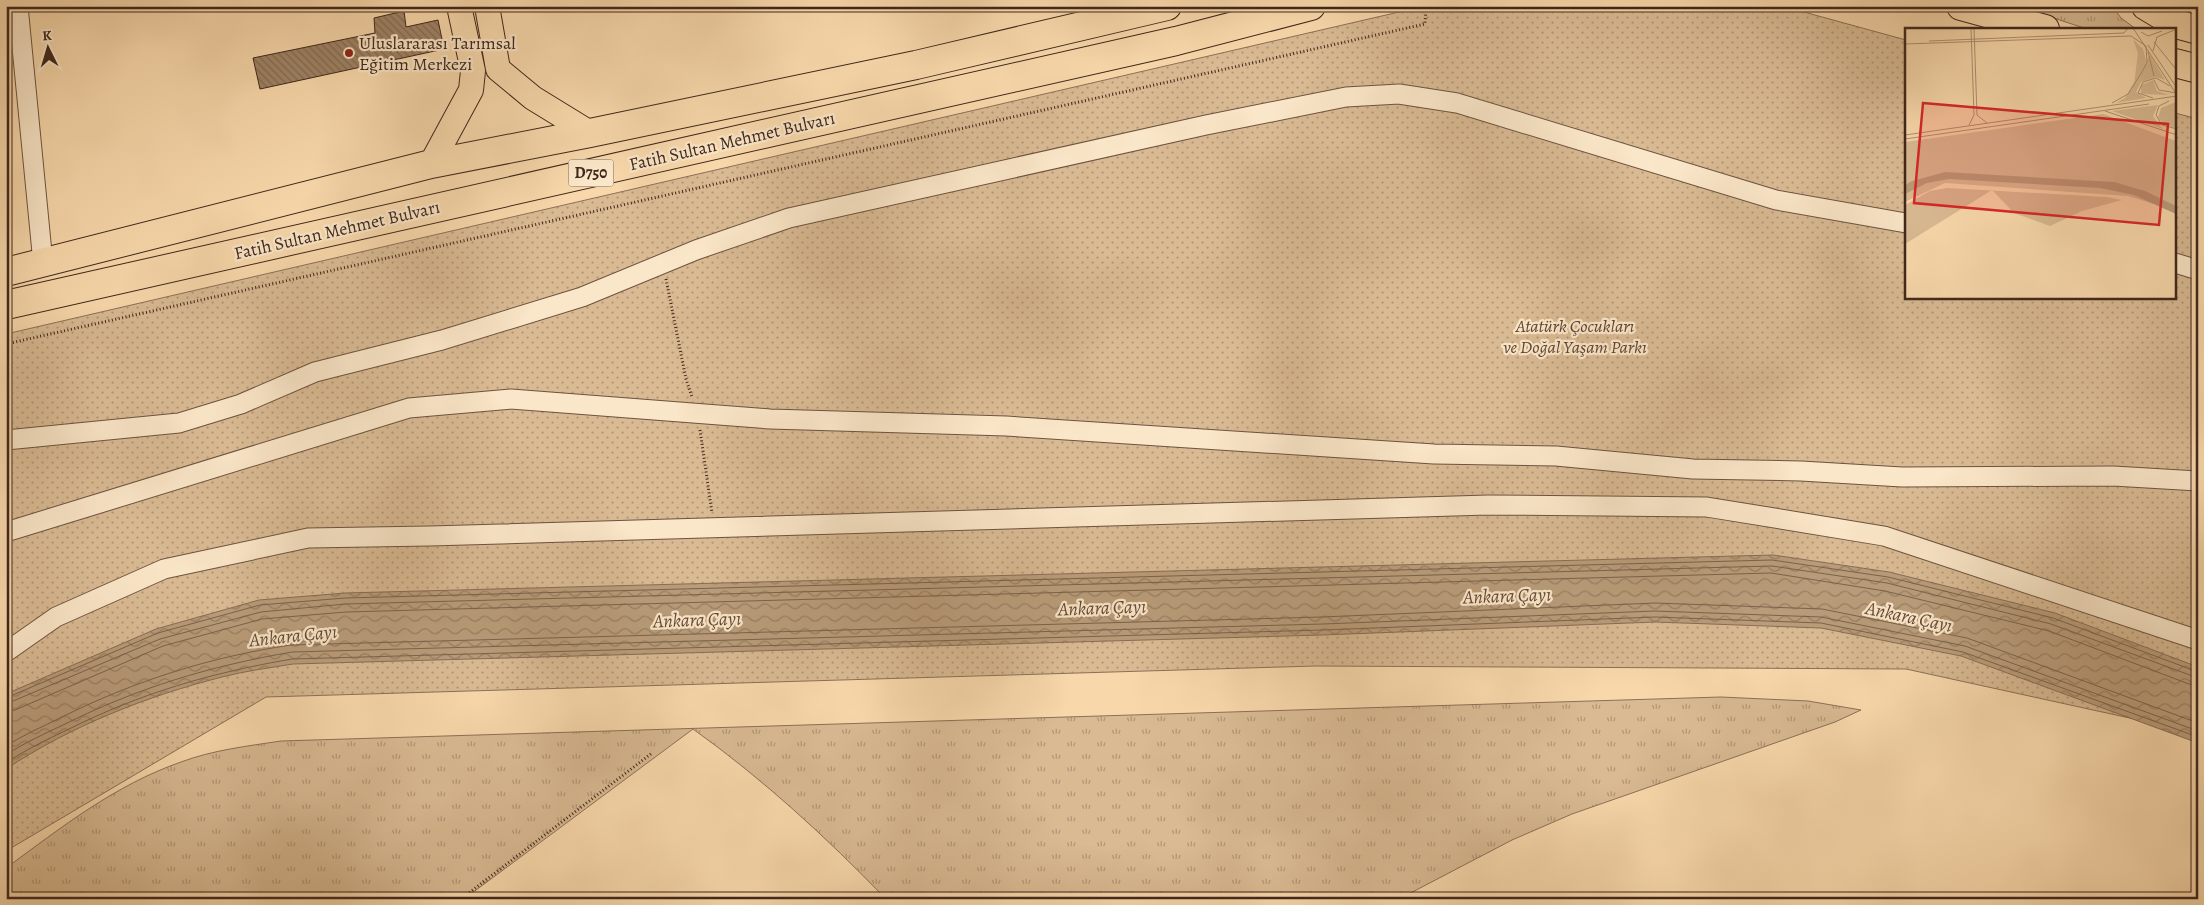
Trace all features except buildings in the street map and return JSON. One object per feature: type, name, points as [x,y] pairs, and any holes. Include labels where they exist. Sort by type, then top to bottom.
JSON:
[{"type":"highway","name":"Fatih Sultan Mehmet Bulvarı","points":[[6,272],[431,164],[590,134],[916,65],[1167,6]]},
{"type":"highway","name":"Fatih Sultan Mehmet Bulvarı","points":[[6,305],[1176,41],[1311,6]]},
{"type":"highway","points":[[1961,6],[2041,28]]},
{"type":"highway","points":[[2146,6],[2176,24],[2198,30]]},
{"type":"highway","points":[[2176,63],[2198,69]]},
{"type":"main road","points":[[431,164],[471,90],[473,71],[459,6]]},
{"type":"main road","points":[[487,6],[498,69],[533,98],[590,134]]},
{"type":"main road","points":[[473,71],[498,69]]},
{"type":"street","points":[[18,6],[43,263]]},
{"type":"street","points":[[6,440],[179,422],[241,404],[315,372],[442,340],[582,297],[696,250],[789,218],[1206,125],[1346,97],[1399,94],[1457,103],[1776,200],[1905,223]]},
{"type":"street","points":[[2176,263],[2198,270]]},
{"type":"street","points":[[6,532],[409,408],[511,399],[770,419],[1006,426],[1434,454],[1556,456],[1693,469],[1801,471],[1902,477],[2113,476],[2198,481]]},
{"type":"street","points":[[6,652],[56,617],[164,569],[308,538],[1488,505],[1707,507],[1884,536],[2198,640]]},
{"type":"path","points":[[6,344],[1424,24],[1426,6]]},
{"type":"path","points":[[461,899],[652,753]]},
{"type":"green space","name":"Atatürk Çocukları ve Doğal Yaşam Parkı","points":[[1425,6],[1782,6],[1905,40],[1905,299],[2176,299],[2176,113],[2198,119],[2198,733],[1906,669],[1315,666],[266,697],[6,851],[6,334]]},
{"type":"green space","points":[[2017,6],[2112,6],[2121,18],[2135,28],[2084,28]]},
{"type":"green space","points":[[1721,697],[1808,701],[1861,710],[1835,722],[1572,814],[1512,840],[1399,899],[886,899],[840,853],[769,788],[693,729],[464,899],[6,899],[6,868],[111,795],[157,771],[205,754],[281,741]]},
{"type":"water","name":"Ankara Çayı","points":[[1773,555],[1889,572],[2055,613],[2198,667],[2198,743],[1961,656],[1821,628],[1655,622],[1323,635],[293,664],[222,677],[138,703],[57,739],[6,769],[6,694],[156,629],[259,600],[345,593]]},
{"type":"place","name":"Uluslararası Tarımsal Eğitim Merkezi","points":[[349,53]]}]
